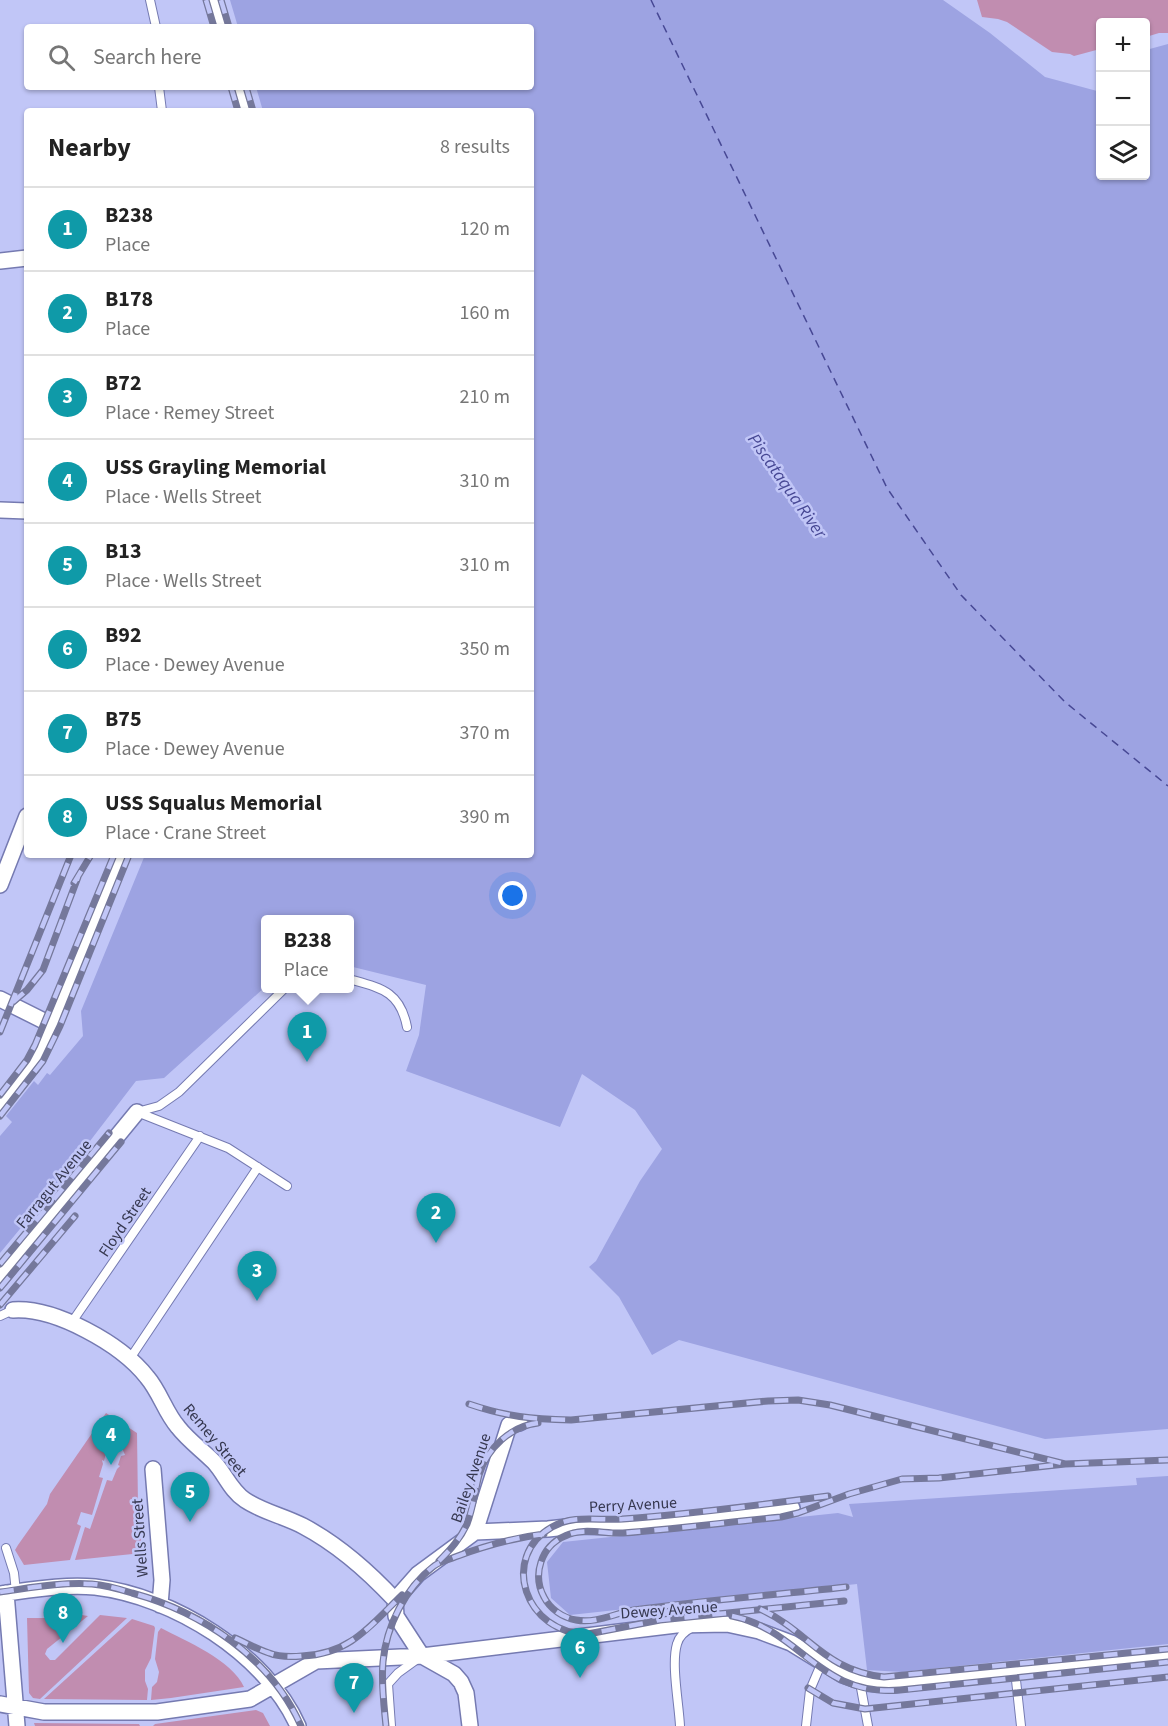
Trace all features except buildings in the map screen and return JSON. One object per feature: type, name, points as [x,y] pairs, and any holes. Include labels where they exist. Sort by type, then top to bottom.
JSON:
[{"type":"street","points":[[214,0],[221,24]]},
{"type":"street","points":[[240,90],[245,108]]},
{"type":"street","points":[[0,261],[24,258]]},
{"type":"street","points":[[0,510],[24,511]]},
{"type":"street","points":[[0,885],[24,824]]},
{"type":"street","points":[[0,1105],[33,1065],[52,1025],[121,858]]},
{"type":"street","points":[[0,999],[52,1025]]},
{"type":"street","name":"Farragut Avenue","points":[[0,1279],[137,1112]]},
{"type":"street","name":"Remey Street","points":[[6,1313],[22,1309],[45,1313],[72,1322],[110,1345],[147,1375],[177,1426],[214,1462],[238,1494],[255,1506],[301,1525],[323,1538],[350,1558],[395,1600]]},
{"type":"street","name":"Bailey Avenue","points":[[395,1600],[418,1574],[475,1532],[509,1425],[520,1423]]},
{"type":"street","name":"Wells Street","points":[[153,1469],[162,1580],[160,1605]]},
{"type":"street","name":"Perry Avenue","points":[[475,1532],[576,1526],[621,1527],[792,1508]]},
{"type":"street","points":[[17,1726],[7,1706],[8,1593],[66,1587],[96,1587],[160,1605],[217,1636],[241,1653],[274,1686],[287,1703],[298,1726]]},
{"type":"street","points":[[395,1600],[396,1616],[422,1656],[454,1674],[461,1682],[466,1693],[470,1726]]},
{"type":"street","name":"Dewey Avenue","points":[[7,1706],[44,1712],[157,1712],[250,1699],[316,1661],[383,1660],[676,1625],[728,1624],[759,1631],[791,1643],[843,1676],[858,1681],[890,1685],[1168,1655]]},
{"type":"lane","points":[[150,0],[155,24]]},
{"type":"lane","points":[[159,90],[162,108]]},
{"type":"lane","points":[[354,981],[391,995],[401,1008],[407,1027]]},
{"type":"lane","points":[[137,1112],[159,1106],[179,1092],[280,993]]},
{"type":"lane","points":[[137,1112],[228,1148],[287,1186]]},
{"type":"lane","name":"Floyd Street","points":[[72,1322],[200,1136]]},
{"type":"lane","points":[[129,1360],[258,1167]]},
{"type":"lane","points":[[6,1548],[14,1573],[8,1593]]},
{"type":"lane","points":[[680,1726],[676,1645],[683,1633],[697,1625]]},
{"type":"lane","points":[[391,1726],[388,1684],[398,1673],[422,1656]]},
{"type":"lane","points":[[806,1726],[810,1690],[822,1662]]},
{"type":"lane","points":[[1016,1671],[1020,1726]]},
{"type":"lane","points":[[858,1681],[867,1726]]},
{"type":"shaded area","points":[[977,0],[1168,0],[1168,33],[1150,36],[1150,18],[1096,18],[1096,50],[1074,56],[1052,52],[1007,22],[982,17]]},
{"type":"shaded area","points":[[106,1413],[137,1433],[138,1506],[142,1553],[75,1560],[85,1527],[90,1529],[107,1480],[112,1481],[120,1466],[118,1465],[121,1456],[125,1455],[122,1448],[110,1444],[103,1449],[106,1453],[104,1461],[102,1460],[99,1477],[103,1478],[92,1515],[81,1512],[77,1524],[81,1526],[70,1560],[24,1565],[15,1550],[47,1504],[50,1494]]},
{"type":"shaded area","points":[[69,1613],[88,1616],[47,1649],[45,1654],[50,1660],[55,1660],[100,1615],[127,1618],[40,1699],[33,1698],[29,1693],[27,1618],[46,1618],[46,1615]]},
{"type":"shaded area","points":[[132,1619],[155,1628],[151,1658],[145,1670],[147,1700],[44,1699]]},
{"type":"shaded area","points":[[161,1628],[219,1660],[238,1677],[244,1687],[151,1700],[152,1687],[157,1682],[159,1672],[155,1659],[158,1632]]},
{"type":"shaded area","points":[[256,1710],[263,1713],[270,1726],[153,1726],[155,1724]]},
{"type":"shaded area","points":[[34,1723],[139,1724],[140,1726],[35,1726]]},
{"type":"water","name":"Piscataqua River","points":[[230,0],[943,0],[990,33],[1045,77],[1096,91],[1096,180],[1150,180],[1150,49],[1168,44],[1168,1429],[1045,1439],[679,1340],[652,1355],[619,1297],[589,1267],[596,1261],[640,1181],[662,1149],[635,1110],[582,1074],[560,1127],[406,1071],[419,1035],[426,985],[354,967],[354,915],[261,915],[261,991],[164,1078],[136,1081],[54,1188],[0,1253],[0,1136],[12,1122],[6,1116],[34,1081],[38,1085],[47,1073],[50,1075],[83,1036],[81,1011],[144,858],[534,858],[534,108],[262,108],[257,90],[534,90],[534,24],[237,24]]},
{"type":"water","points":[[1168,1476],[1168,1644],[902,1672],[867,1670],[857,1584],[570,1615],[551,1598],[547,1562],[563,1542],[838,1513],[853,1517],[849,1504],[1137,1485],[1136,1478]]},
{"type":"ferry route","points":[[651,0],[887,488],[961,595],[1065,702],[1168,786]]},
{"type":"railway","points":[[206,0],[213,24]]},
{"type":"railway","points":[[221,0],[228,24]]},
{"type":"railway","points":[[232,90],[237,108]]},
{"type":"railway","points":[[247,90],[252,108]]},
{"type":"railway","points":[[0,1032],[70,858]]},
{"type":"railway","points":[[74,883],[89,858]]},
{"type":"railway","points":[[0,1095],[27,1060],[35,1045],[113,858]]},
{"type":"railway","points":[[0,1116],[43,1061],[60,1026],[128,858]]},
{"type":"railway","points":[[13,1002],[27,990],[43,970],[78,877]]},
{"type":"railway","points":[[0,1264],[109,1133]]},
{"type":"railway","points":[[0,1288],[121,1142]]},
{"type":"railway","points":[[0,1305],[75,1216]]},
{"type":"railway","points":[[469,1404],[495,1412],[520,1416],[571,1420],[798,1400],[830,1405],[1065,1464],[1168,1460]]},
{"type":"railway","points":[[439,1561],[455,1544],[467,1524],[479,1475],[494,1447],[519,1429],[538,1423]]},
{"type":"railway","points":[[846,1587],[660,1606],[583,1621],[566,1617],[550,1605],[540,1588],[539,1571],[541,1562],[550,1547],[572,1533],[663,1530],[781,1517],[902,1479],[939,1478],[1065,1464]]},
{"type":"railway","points":[[828,1496],[675,1515],[587,1519],[560,1523],[536,1540],[526,1556],[523,1574],[526,1592],[535,1608],[548,1622],[566,1631],[588,1634],[660,1620],[844,1601]]},
{"type":"railway","points":[[386,1726],[382,1678],[385,1649],[393,1622],[414,1585],[441,1562],[499,1543],[544,1534]]},
{"type":"railway","points":[[0,1592],[57,1585],[97,1585],[112,1587],[158,1601],[184,1612],[232,1641],[253,1659],[272,1679],[301,1726]]},
{"type":"railway","points":[[235,1638],[277,1655],[294,1657],[319,1654],[333,1650],[358,1636],[402,1595]]},
{"type":"railway","points":[[760,1609],[792,1628],[818,1649],[846,1667],[884,1677],[1168,1649]]},
{"type":"railway","points":[[732,1616],[756,1623],[776,1634],[829,1673],[849,1683],[872,1689],[900,1690],[1168,1662]]},
{"type":"railway","points":[[808,1688],[833,1703],[865,1709],[1168,1677]]},
{"type":"place","name":"B238","points":[[307,1062]]},
{"type":"place","name":"B178","points":[[436,1243]]},
{"type":"place","name":"B72","points":[[257,1301]]},
{"type":"place","name":"USS Grayling Memorial","points":[[111,1465]]},
{"type":"place","name":"B13","points":[[190,1522]]},
{"type":"place","name":"USS Squalus Memorial","points":[[63,1643]]},
{"type":"place","name":"B92","points":[[580,1678]]},
{"type":"place","name":"B75","points":[[354,1713]]}]
